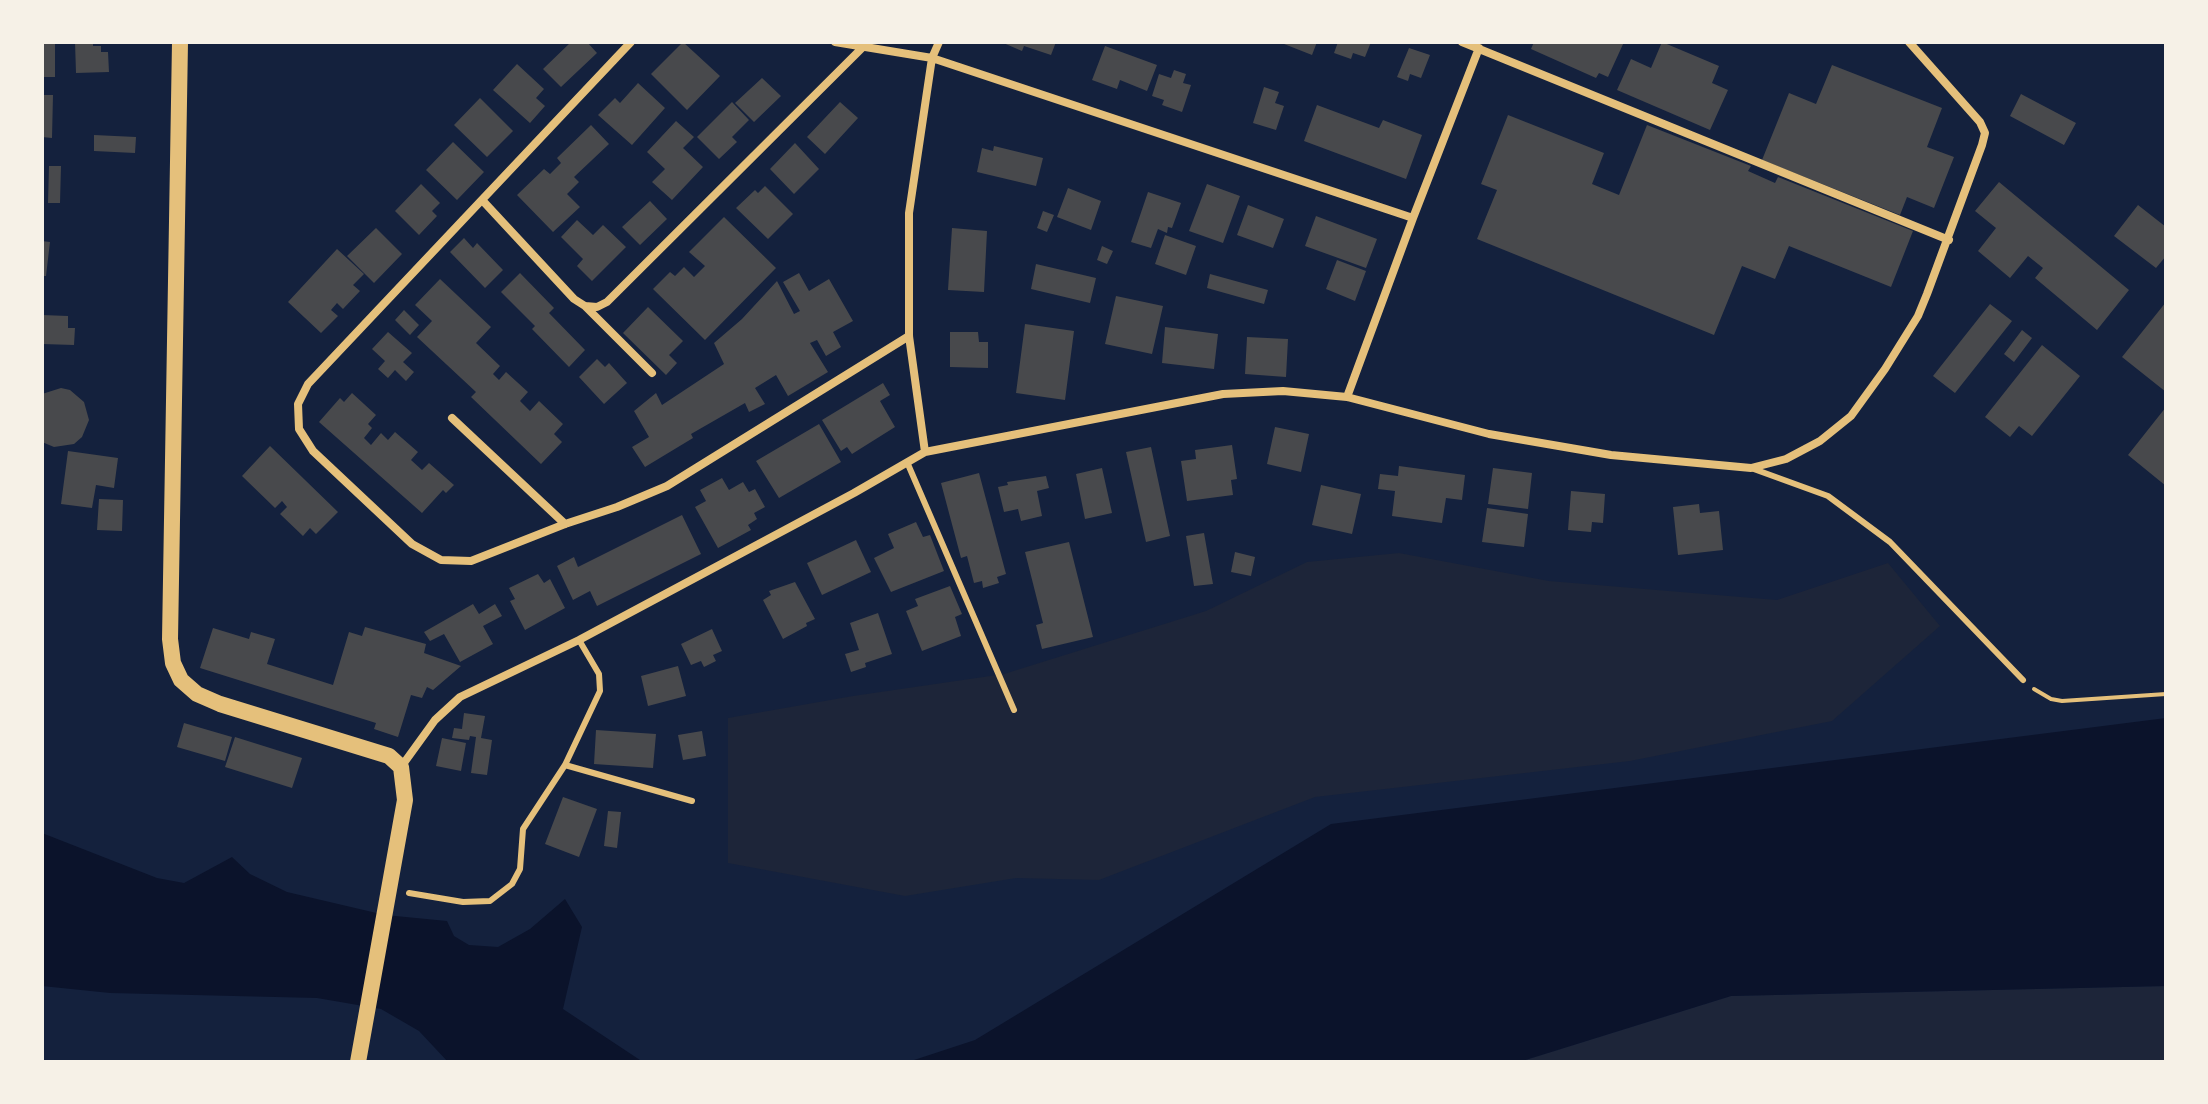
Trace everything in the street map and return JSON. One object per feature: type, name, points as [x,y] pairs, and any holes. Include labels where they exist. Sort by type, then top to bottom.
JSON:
[{"type":"main road","points":[[180,42],[170,639],[173,663],[181,680],[197,694],[220,704],[389,756],[401,767],[405,800],[401,828],[358,1062]]},
{"type":"street","points":[[631,42],[308,384],[298,404],[299,429],[313,451],[412,544],[441,560],[471,561],[667,486],[909,336]]},
{"type":"street","points":[[835,42],[932,58],[1413,218]]},
{"type":"street","points":[[925,452],[909,336],[909,213],[932,58],[939,42]]},
{"type":"street","points":[[1462,42],[1949,240]]},
{"type":"street","points":[[401,767],[435,720],[460,697],[579,640],[925,452],[1223,394],[1283,391],[1347,397],[1489,434],[1611,455],[1751,468],[1786,459],[1820,441],[1851,416],[1885,369],[1918,316],[1982,145],[1985,133],[1980,122],[1909,42]]},
{"type":"street","points":[[585,306],[597,307],[607,302],[863,47]]},
{"type":"street","points":[[1347,397],[1479,48]]},
{"type":"street","points":[[483,201],[574,299],[585,306],[652,373]]},
{"type":"street","points":[[452,418],[565,524]]},
{"type":"lane","points":[[907,462],[1014,710]]},
{"type":"lane","points":[[1751,468],[1828,496],[1890,542],[2023,680]]},
{"type":"lane","points":[[409,893],[463,902],[490,901],[512,884],[520,869],[523,829],[565,765],[600,691],[599,674],[579,640]]},
{"type":"lane","points":[[565,765],[692,801]]},
{"type":"path","points":[[2023,680],[2039,693],[2062,701],[2166,694]]},
{"type":"shaded area","points":[[1399,553],[1549,581],[1777,600],[1888,563],[1940,626],[1832,721],[1630,761],[1315,797],[1099,880],[1016,878],[905,896],[728,863],[728,718],[1004,674],[1206,611],[1307,562]]},
{"type":"shaded area","points":[[2166,718],[2166,986],[1731,996],[1519,1062],[908,1062],[975,1040],[1331,824]]},
{"type":"shaded area","points":[[42,833],[157,878],[184,883],[232,857],[250,874],[287,892],[385,915],[447,921],[454,936],[469,945],[498,947],[530,929],[565,899],[582,927],[563,1009],[643,1062],[448,1062],[419,1031],[381,1009],[317,998],[110,993],[42,986]]},
{"type":"shaded area","points":[[2166,986],[2166,1062],[1519,1062],[1731,996]]},
{"type":"building","points":[[42,42],[55,42],[55,77],[42,77]]},
{"type":"building","points":[[75,42],[93,42],[93,46],[101,46],[101,52],[108,52],[109,72],[76,73]]},
{"type":"building","points":[[571,42],[587,42],[597,53],[561,87],[543,69]]},
{"type":"building","points":[[683,42],[720,76],[687,110],[651,74]]},
{"type":"building","points":[[1001,42],[1056,42],[1051,55],[1024,46],[1022,51]]},
{"type":"building","points":[[1279,42],[1317,42],[1312,55]]},
{"type":"building","points":[[1338,42],[1371,42],[1365,57],[1353,53],[1351,59],[1334,53]]},
{"type":"building","points":[[1534,42],[1624,42],[1608,77],[1599,73],[1596,78],[1531,49]]},
{"type":"building","points":[[1662,42],[1719,66],[1712,83],[1728,90],[1710,130],[1617,90],[1631,59],[1651,68]]},
{"type":"building","points":[[1105,46],[1157,65],[1147,91],[1120,80],[1117,89],[1092,80]]},
{"type":"building","points":[[1409,48],[1430,55],[1421,78],[1410,74],[1408,81],[1397,77]]},
{"type":"building","points":[[517,64],[544,89],[536,98],[545,106],[530,123],[493,90]]},
{"type":"building","points":[[1832,65],[1942,108],[1927,147],[1954,157],[1934,208],[1907,197],[1900,215],[1762,160],[1789,93],[1816,104]]},
{"type":"building","points":[[1174,70],[1186,74],[1183,83],[1191,85],[1182,112],[1162,105],[1164,100],[1152,96],[1159,74],[1171,78]]},
{"type":"building","points":[[762,78],[781,96],[754,122],[735,103]]},
{"type":"building","points":[[638,83],[665,108],[632,145],[598,115],[615,98],[620,103]]},
{"type":"building","points":[[1264,87],[1279,92],[1275,103],[1284,106],[1276,130],[1253,123]]},
{"type":"building","points":[[2021,94],[2076,123],[2064,145],[2010,116]]},
{"type":"building","points":[[42,95],[53,95],[52,138],[42,137]]},
{"type":"building","points":[[480,98],[513,131],[487,157],[454,125]]},
{"type":"building","points":[[732,102],[749,120],[732,137],[737,142],[719,159],[697,137]]},
{"type":"building","points":[[840,102],[858,118],[825,154],[807,137]]},
{"type":"building","points":[[1317,105],[1379,128],[1383,120],[1422,135],[1406,179],[1304,141]]},
{"type":"building","points":[[1508,115],[1604,153],[1592,184],[1619,195],[1647,125],[1751,166],[1748,171],[1775,183],[1778,177],[1913,231],[1891,287],[1789,246],[1775,279],[1742,266],[1714,335],[1477,239],[1497,190],[1481,184]]},
{"type":"building","points":[[676,121],[694,137],[683,148],[703,167],[672,200],[652,182],[665,169],[647,152]]},
{"type":"building","points":[[591,125],[609,144],[574,177],[579,182],[567,194],[580,207],[553,232],[517,195],[544,169],[550,174],[561,163],[557,158]]},
{"type":"building","points":[[94,135],[136,137],[135,153],[94,151]]},
{"type":"building","points":[[453,142],[484,172],[457,200],[426,170]]},
{"type":"building","points":[[795,143],[819,169],[794,194],[770,169]]},
{"type":"building","points":[[994,146],[1043,158],[1036,186],[977,172],[982,148],[993,151]]},
{"type":"building","points":[[49,166],[61,166],[60,203],[48,203]]},
{"type":"building","points":[[1999,182],[2129,290],[2097,330],[2035,278],[2043,268],[2028,256],[2010,278],[1978,251],[1996,228],[1975,211]]},
{"type":"building","points":[[421,184],[440,203],[432,211],[437,216],[419,235],[395,211]]},
{"type":"building","points":[[1207,184],[1240,196],[1223,243],[1189,231]]},
{"type":"building","points":[[765,186],[793,214],[768,239],[736,208],[755,190],[758,193]]},
{"type":"building","points":[[1068,188],[1101,201],[1091,230],[1057,217]]},
{"type":"building","points":[[1148,192],[1181,203],[1172,228],[1168,227],[1167,233],[1158,229],[1151,248],[1131,242]]},
{"type":"building","points":[[650,201],[667,219],[640,245],[622,227]]},
{"type":"building","points":[[1248,205],[1284,219],[1273,248],[1237,235]]},
{"type":"building","points":[[2138,205],[2166,227],[2166,256],[2156,268],[2114,236]]},
{"type":"building","points":[[1043,211],[1054,215],[1047,232],[1037,228]]},
{"type":"building","points":[[1316,216],[1377,239],[1366,268],[1305,246]]},
{"type":"building","points":[[724,217],[776,268],[705,340],[653,289],[670,272],[675,276],[684,267],[694,277],[705,266],[689,252]]},
{"type":"building","points":[[577,220],[593,235],[603,225],[626,247],[592,281],[577,266],[583,259],[561,237]]},
{"type":"building","points":[[376,228],[402,254],[374,283],[347,256]]},
{"type":"building","points":[[952,228],[987,231],[984,292],[948,290]]},
{"type":"building","points":[[1165,235],[1196,246],[1186,275],[1155,264]]},
{"type":"building","points":[[464,238],[473,248],[477,243],[503,270],[485,288],[450,252]]},
{"type":"building","points":[[42,241],[50,242],[46,276],[42,276]]},
{"type":"building","points":[[1102,246],[1113,251],[1107,264],[1097,260]]},
{"type":"building","points":[[337,249],[364,274],[353,285],[360,291],[343,309],[337,303],[331,310],[338,316],[321,333],[288,302]]},
{"type":"building","points":[[1337,260],[1366,271],[1355,301],[1326,289]]},
{"type":"building","points":[[1036,264],[1096,278],[1090,303],[1031,289]]},
{"type":"building","points":[[520,273],[554,308],[549,313],[585,350],[569,367],[501,292]]},
{"type":"building","points":[[799,273],[809,291],[829,279],[853,321],[833,332],[841,347],[826,356],[817,340],[810,343],[828,372],[788,396],[776,375],[755,388],[765,404],[749,412],[745,403],[691,434],[693,438],[645,467],[632,447],[649,437],[634,411],[656,393],[662,405],[724,364],[714,343],[742,319],[777,281],[794,314],[800,311],[783,282]]},
{"type":"building","points":[[1210,274],[1268,290],[1264,304],[1207,288]]},
{"type":"building","points":[[440,279],[491,327],[476,343],[500,366],[493,374],[499,380],[506,372],[528,392],[520,401],[530,411],[539,401],[563,424],[554,434],[562,442],[541,464],[471,397],[476,392],[417,337],[432,321],[415,305]]},
{"type":"building","points":[[1116,296],[1163,306],[1152,354],[1105,344]]},
{"type":"building","points":[[2166,302],[2166,392],[2122,357]]},
{"type":"building","points":[[1990,304],[2012,321],[1955,393],[1933,376]]},
{"type":"building","points":[[648,307],[683,341],[669,355],[677,363],[666,375],[623,333]]},
{"type":"building","points":[[404,310],[419,325],[410,335],[395,320]]},
{"type":"building","points":[[42,315],[68,316],[68,328],[75,328],[74,345],[42,344]]},
{"type":"building","points":[[1025,324],[1074,331],[1065,400],[1016,393]]},
{"type":"building","points":[[1165,327],[1218,334],[1214,369],[1162,363]]},
{"type":"building","points":[[2022,330],[2032,338],[2014,362],[2004,354]]},
{"type":"building","points":[[388,332],[412,353],[403,362],[414,372],[406,381],[395,370],[388,378],[378,369],[385,361],[372,349]]},
{"type":"building","points":[[950,332],[978,332],[979,342],[988,342],[988,368],[950,367]]},
{"type":"building","points":[[1247,337],[1288,339],[1286,377],[1245,374]]},
{"type":"building","points":[[2042,345],[2080,376],[2032,436],[2019,426],[2010,437],[1985,417]]},
{"type":"building","points":[[597,359],[605,367],[609,363],[627,383],[604,404],[579,377]]},
{"type":"building","points":[[883,383],[890,395],[880,401],[895,427],[852,454],[847,447],[841,451],[822,420]]},
{"type":"building","points":[[61,388],[70,390],[84,402],[89,420],[82,437],[74,444],[54,447],[42,442],[42,394]]},
{"type":"building","points":[[352,393],[376,415],[368,424],[372,428],[364,438],[371,445],[381,433],[388,440],[395,432],[418,452],[411,460],[422,470],[429,463],[454,485],[446,493],[443,490],[422,513],[319,422],[340,398],[344,402]]},
{"type":"building","points":[[2166,407],[2166,486],[2128,455]]},
{"type":"building","points":[[819,424],[841,462],[779,498],[756,461]]},
{"type":"building","points":[[1275,427],[1309,434],[1301,472],[1267,464]]},
{"type":"building","points":[[1232,445],[1237,479],[1231,480],[1233,495],[1187,501],[1181,461],[1196,459],[1195,450]]},
{"type":"building","points":[[270,446],[338,512],[316,534],[310,528],[303,536],[280,514],[287,507],[282,501],[275,508],[242,476]]},
{"type":"building","points":[[1151,447],[1170,536],[1146,542],[1126,452]]},
{"type":"building","points":[[68,451],[118,458],[114,488],[96,485],[92,508],[61,504]]},
{"type":"building","points":[[1399,466],[1465,475],[1462,500],[1446,498],[1442,523],[1392,516],[1395,491],[1378,489],[1380,474],[1398,476]]},
{"type":"building","points":[[1102,468],[1112,513],[1085,519],[1076,474]]},
{"type":"building","points":[[1493,468],[1532,473],[1528,509],[1488,504]]},
{"type":"building","points":[[979,473],[1006,574],[997,577],[999,583],[983,588],[982,581],[974,583],[967,556],[961,558],[941,483]]},
{"type":"building","points":[[1046,476],[1049,488],[1037,491],[1042,516],[1021,521],[1018,509],[1004,512],[998,487],[1008,485],[1007,482]]},
{"type":"building","points":[[722,478],[729,490],[743,482],[749,492],[755,489],[765,507],[754,513],[757,519],[748,525],[751,530],[718,548],[695,507],[706,501],[700,490]]},
{"type":"building","points":[[1321,485],[1361,494],[1352,534],[1312,525]]},
{"type":"building","points":[[1571,491],[1605,494],[1603,523],[1592,522],[1591,532],[1568,530]]},
{"type":"building","points":[[99,499],[123,500],[122,531],[97,530]]},
{"type":"building","points":[[1699,504],[1700,513],[1719,511],[1723,550],[1678,555],[1673,507]]},
{"type":"building","points":[[1487,508],[1528,514],[1524,547],[1482,542]]},
{"type":"building","points":[[682,515],[701,554],[597,606],[590,591],[573,600],[557,566],[574,557],[578,567]]},
{"type":"building","points":[[916,522],[923,537],[930,535],[944,571],[891,592],[874,558],[894,548],[888,534]]},
{"type":"building","points":[[1204,533],[1213,584],[1194,586],[1186,536]]},
{"type":"building","points":[[856,540],[871,572],[822,595],[807,563]]},
{"type":"building","points":[[1069,542],[1093,637],[1042,649],[1036,625],[1043,623],[1025,552]]},
{"type":"building","points":[[1235,552],[1255,557],[1251,576],[1231,572]]},
{"type":"building","points":[[538,574],[544,583],[550,579],[565,608],[525,630],[510,601],[515,599],[509,588]]},
{"type":"building","points":[[795,582],[815,619],[783,639],[763,600],[771,595],[769,591]]},
{"type":"building","points":[[950,586],[962,614],[955,617],[961,636],[922,651],[906,611],[918,606],[915,599]]},
{"type":"building","points":[[473,604],[479,614],[495,604],[502,616],[483,626],[493,644],[460,662],[444,634],[430,641],[424,632]]},
{"type":"building","points":[[878,613],[892,654],[865,663],[866,667],[851,672],[845,654],[859,650],[850,623]]},
{"type":"building","points":[[365,627],[426,644],[424,653],[461,666],[433,690],[427,687],[422,698],[411,695],[398,737],[374,729],[376,723],[200,668],[213,628],[249,639],[251,632],[275,639],[267,664],[333,685],[349,632],[362,636]]},
{"type":"building","points":[[712,629],[722,651],[713,655],[716,661],[704,667],[701,661],[691,665],[681,644]]},
{"type":"building","points":[[678,666],[686,696],[648,706],[641,676]]},
{"type":"building","points":[[464,713],[485,716],[481,738],[492,740],[487,775],[471,773],[476,737],[470,736],[469,740],[452,738],[454,728],[462,729]]},
{"type":"building","points":[[184,723],[232,737],[225,761],[177,747]]},
{"type":"building","points":[[596,730],[656,734],[653,768],[594,764]]},
{"type":"building","points":[[702,731],[706,756],[683,760],[678,735]]},
{"type":"building","points":[[235,737],[302,758],[292,788],[225,767]]},
{"type":"building","points":[[442,738],[466,743],[461,771],[436,766]]},
{"type":"building","points":[[563,797],[597,809],[579,857],[545,844]]},
{"type":"building","points":[[608,811],[621,812],[617,848],[604,846]]}]
